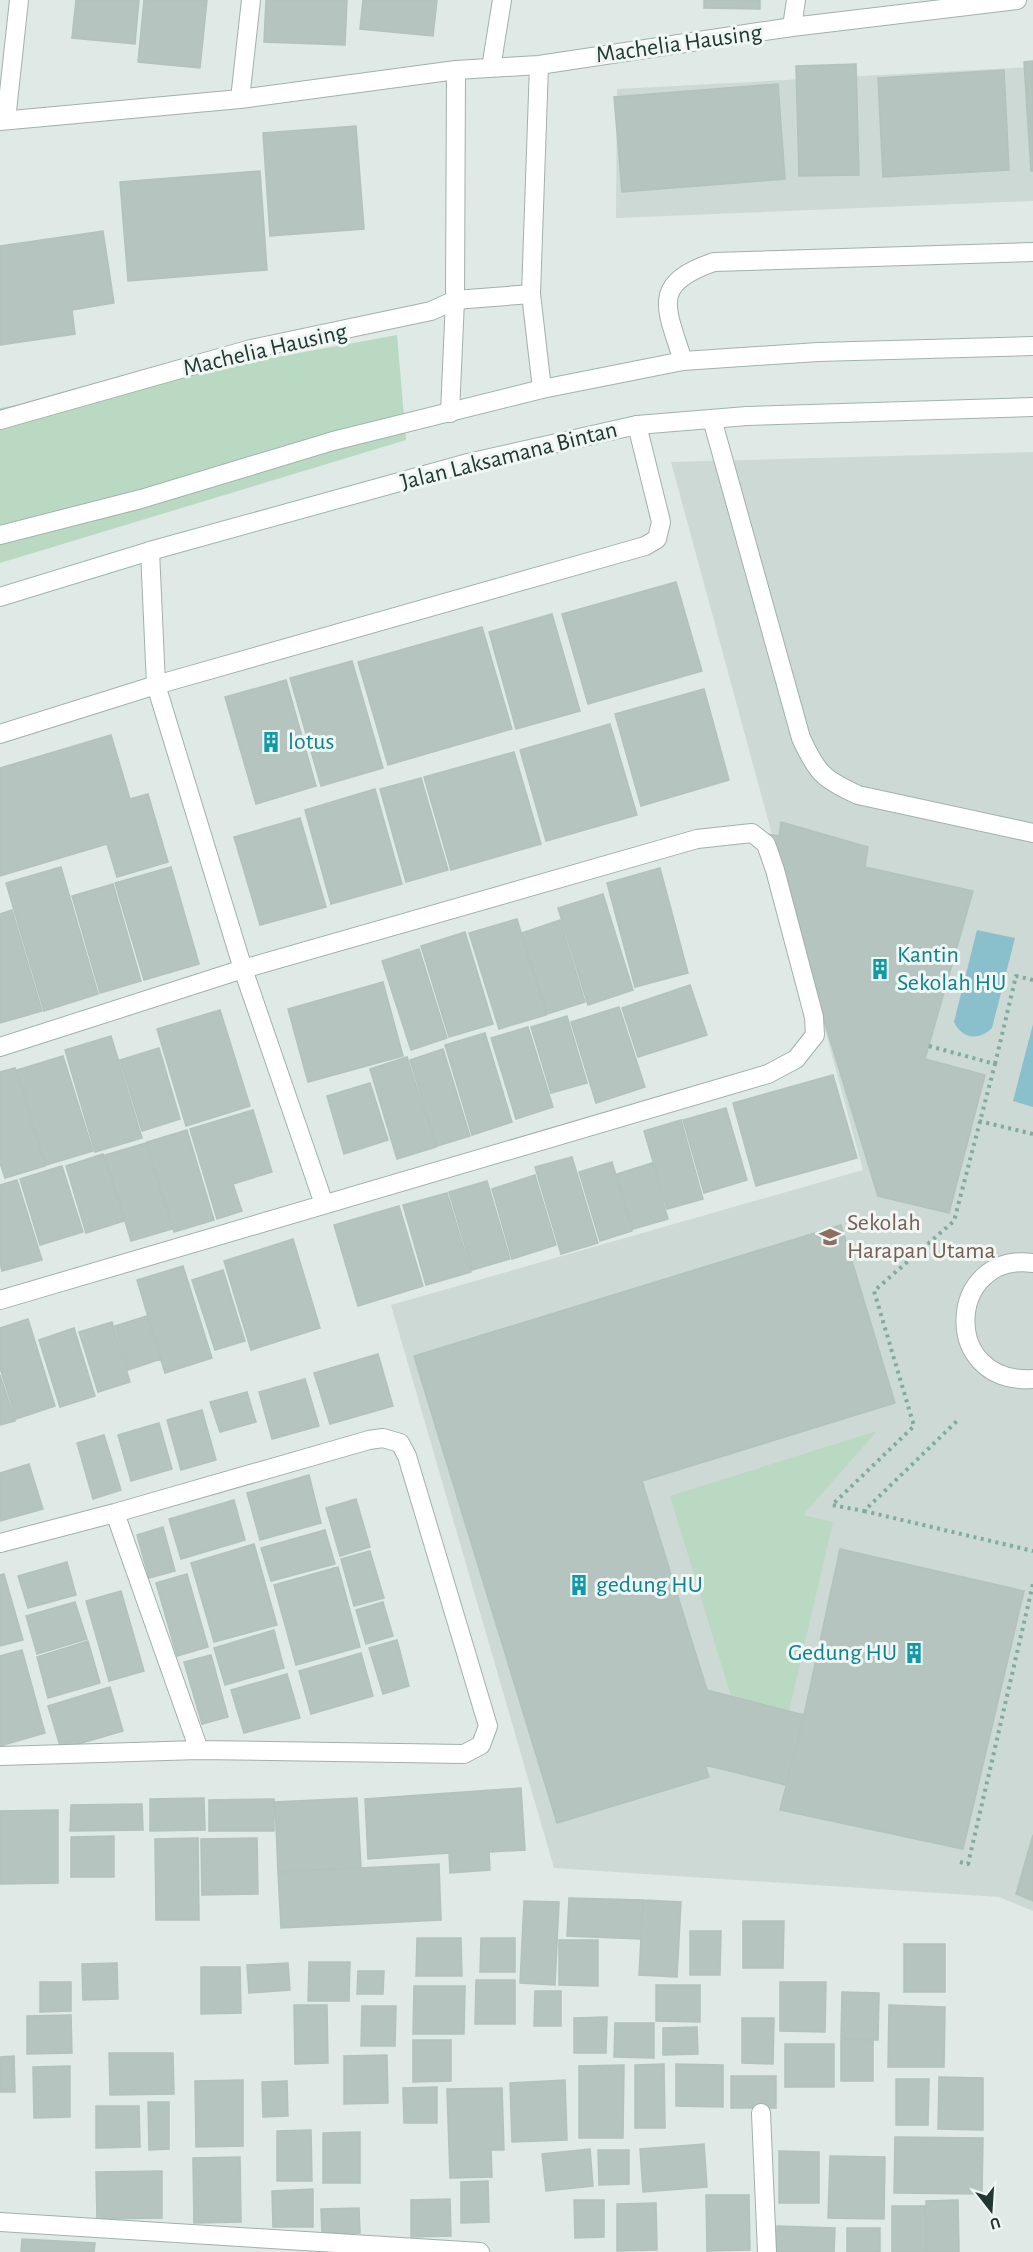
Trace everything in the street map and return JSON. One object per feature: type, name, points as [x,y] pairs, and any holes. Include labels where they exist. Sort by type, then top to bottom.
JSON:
[{"type":"street","name":"Machelia Hausing","points":[[19,0],[3,120],[240,99],[456,70],[538,64],[792,27],[796,0]]},
{"type":"street","points":[[240,99],[251,0]]},
{"type":"street","points":[[491,68],[502,0]]},
{"type":"street","points":[[792,27],[1017,0]]},
{"type":"street","points":[[538,64],[531,294],[543,389]]},
{"type":"street","points":[[450,413],[455,300],[456,70]]},
{"type":"street","points":[[683,361],[669,317],[667,299],[674,282],[690,271],[714,262],[1033,252]]},
{"type":"street","name":"Machelia Hausing","points":[[0,420],[251,350],[431,311],[455,300],[531,294]]},
{"type":"street","points":[[0,535],[141,499],[333,441],[543,389],[683,361],[818,352],[1033,346]]},
{"type":"street","name":"Jalan Laksamana Bintan","points":[[0,597],[150,551],[468,463],[637,425],[712,418],[1033,407]]},
{"type":"street","points":[[712,418],[801,738],[815,768],[832,783],[858,795],[1033,833]]},
{"type":"street","points":[[0,734],[156,685],[645,546],[657,539],[661,522],[637,425]]},
{"type":"street","points":[[150,551],[156,685],[243,969],[324,1204]]},
{"type":"street","points":[[0,1047],[243,969],[697,839],[752,833],[766,844],[775,870],[814,1017],[815,1035],[796,1059],[768,1074],[0,1300]]},
{"type":"street","points":[[1028,1380],[999,1375],[982,1364],[971,1348],[965,1330],[965,1311],[972,1292],[984,1276],[1001,1266],[1020,1261],[1033,1263]]},
{"type":"street","points":[[0,1543],[115,1513],[369,1440],[383,1438],[400,1443],[407,1456],[488,1726],[481,1745],[464,1754],[199,1750],[0,1756]]},
{"type":"street","points":[[115,1513],[199,1750]]},
{"type":"street","points":[[761,2113],[767,2252]]},
{"type":"street","points":[[0,2222],[480,2252]]},
{"type":"path","points":[[1033,980],[1016,976],[954,1221],[874,1291],[914,1426],[832,1505],[1033,1551]]},
{"type":"path","points":[[929,1046],[995,1064]]},
{"type":"path","points":[[979,1120],[1033,1134]]},
{"type":"path","points":[[864,1511],[958,1420]]},
{"type":"path","points":[[960,1862],[968,1864],[1033,1584]]},
{"type":"shaded area","points":[[1033,67],[1033,201],[616,218],[617,89]]},
{"type":"shaded area","name":"Sekolah Harapan Utama","points":[[1033,452],[1033,1911],[999,1897],[554,1868],[391,1305],[863,1170],[671,462]]},
{"type":"green space","points":[[397,335],[406,440],[0,563],[0,408]]},
{"type":"green space","points":[[877,1431],[803,1515],[833,1522],[789,1711],[731,1696],[670,1496]]},
{"type":"water","points":[[977,930],[1015,938],[992,1028],[982,1035],[971,1036],[961,1032],[954,1022]]},
{"type":"water","points":[[1033,1024],[1033,1107],[1013,1101]]},
{"type":"building","points":[[76,0],[139,0],[135,44],[72,38]]},
{"type":"building","points":[[144,0],[207,0],[200,68],[138,62]]},
{"type":"building","points":[[266,0],[347,0],[345,45],[264,42]]},
{"type":"building","points":[[363,0],[437,0],[433,36],[360,29]]},
{"type":"building","points":[[704,0],[760,0],[760,9],[704,8]]},
{"type":"building","points":[[1033,61],[1033,171],[1031,171],[1024,62]]},
{"type":"building","points":[[856,64],[859,175],[799,176],[796,66]]},
{"type":"building","points":[[1004,70],[1009,170],[883,177],[878,78]]},
{"type":"building","points":[[778,84],[785,179],[622,192],[614,97]]},
{"type":"building","points":[[356,126],[364,229],[270,236],[263,133]]},
{"type":"building","points":[[260,171],[267,270],[128,281],[120,182]]},
{"type":"building","points":[[103,231],[114,303],[72,310],[75,334],[0,345],[0,246]]},
{"type":"building","points":[[676,582],[702,671],[588,704],[562,614]]},
{"type":"building","points":[[552,614],[580,711],[516,729],[489,632]]},
{"type":"building","points":[[482,627],[512,729],[388,765],[358,662]]},
{"type":"building","points":[[352,661],[383,768],[321,786],[290,678]]},
{"type":"building","name":"lotus","points":[[286,680],[316,786],[256,804],[225,697]]},
{"type":"building","points":[[704,689],[729,780],[641,806],[615,714]]},
{"type":"building","points":[[610,724],[637,815],[546,841],[520,750]]},
{"type":"building","points":[[111,735],[130,799],[148,794],[168,862],[117,877],[107,844],[0,876],[0,768]]},
{"type":"building","points":[[514,752],[541,844],[451,870],[424,777]]},
{"type":"building","points":[[421,778],[448,870],[406,882],[380,789]]},
{"type":"building","points":[[375,789],[402,884],[331,904],[305,810]]},
{"type":"building","points":[[300,818],[326,907],[260,925],[234,837]]},
{"type":"building","name":"Kantin Sekolah HU","points":[[781,822],[868,847],[865,867],[973,891],[925,1059],[985,1075],[949,1213],[878,1196],[767,834],[779,836]]},
{"type":"building","points":[[61,867],[98,994],[44,1011],[6,883]]},
{"type":"building","points":[[171,867],[199,964],[144,980],[115,883]]},
{"type":"building","points":[[660,868],[688,973],[635,987],[607,883]]},
{"type":"building","points":[[113,884],[141,981],[100,993],[72,896]]},
{"type":"building","points":[[603,894],[633,990],[588,1005],[558,908]]},
{"type":"building","points":[[12,910],[42,1011],[0,1023],[0,914]]},
{"type":"building","points":[[517,919],[546,1015],[499,1029],[469,933]]},
{"type":"building","points":[[560,920],[585,1002],[547,1014],[522,933]]},
{"type":"building","points":[[465,932],[493,1024],[449,1037],[421,946]]},
{"type":"building","points":[[419,949],[447,1038],[411,1050],[382,961]]},
{"type":"building","points":[[383,982],[403,1056],[308,1082],[288,1009]]},
{"type":"building","points":[[690,985],[707,1035],[638,1057],[622,1008]]},
{"type":"building","points":[[619,1007],[645,1087],[596,1103],[571,1022]]},
{"type":"building","points":[[220,1010],[250,1106],[186,1126],[157,1029]]},
{"type":"building","points":[[567,1016],[587,1083],[551,1093],[531,1027]]},
{"type":"building","points":[[528,1027],[553,1107],[516,1119],[491,1038]]},
{"type":"building","points":[[485,1033],[512,1122],[472,1135],[445,1045]]},
{"type":"building","points":[[111,1036],[142,1138],[95,1152],[65,1050]]},
{"type":"building","points":[[159,1048],[180,1119],[142,1131],[120,1060]]},
{"type":"building","points":[[443,1049],[470,1136],[437,1146],[410,1060]]},
{"type":"building","points":[[63,1056],[93,1151],[46,1165],[17,1070]]},
{"type":"building","points":[[407,1057],[436,1147],[397,1159],[370,1069]]},
{"type":"building","points":[[15,1068],[45,1166],[5,1178],[0,1163],[0,1072]]},
{"type":"building","points":[[833,1075],[857,1158],[756,1186],[733,1103]]},
{"type":"building","points":[[370,1083],[388,1140],[344,1154],[327,1096]]},
{"type":"building","points":[[726,1108],[747,1180],[704,1193],[683,1120]]},
{"type":"building","points":[[253,1110],[272,1172],[233,1184],[242,1211],[217,1219],[190,1129]]},
{"type":"building","points":[[681,1120],[703,1199],[667,1209],[644,1131]]},
{"type":"building","points":[[187,1130],[214,1220],[174,1232],[147,1142]]},
{"type":"building","points":[[146,1143],[172,1229],[131,1241],[105,1155]]},
{"type":"building","points":[[103,1154],[124,1221],[86,1233],[66,1166]]},
{"type":"building","points":[[572,1157],[598,1243],[561,1254],[535,1167]]},
{"type":"building","points":[[612,1162],[632,1231],[600,1241],[579,1172]]},
{"type":"building","points":[[652,1163],[668,1219],[633,1229],[617,1174]]},
{"type":"building","points":[[62,1166],[83,1232],[40,1245],[20,1179]]},
{"type":"building","points":[[535,1175],[556,1245],[512,1259],[492,1189]]},
{"type":"building","points":[[17,1180],[42,1260],[2,1271],[0,1263],[0,1185]]},
{"type":"building","points":[[487,1181],[510,1259],[472,1270],[449,1192]]},
{"type":"building","points":[[447,1193],[471,1272],[426,1285],[403,1205]]},
{"type":"building","points":[[399,1206],[423,1286],[358,1306],[334,1225]]},
{"type":"building","name":"gedung HU","points":[[841,1225],[895,1403],[642,1481],[707,1690],[804,1715],[786,1785],[705,1765],[709,1777],[557,1823],[414,1356]]},
{"type":"building","points":[[293,1239],[320,1328],[251,1350],[224,1261]]},
{"type":"building","points":[[183,1266],[212,1358],[165,1373],[137,1280]]},
{"type":"building","points":[[223,1270],[245,1341],[215,1350],[192,1280]]},
{"type":"building","points":[[147,1316],[161,1359],[128,1370],[115,1326]]},
{"type":"building","points":[[28,1319],[55,1406],[16,1419],[0,1368],[0,1328]]},
{"type":"building","points":[[112,1322],[130,1382],[98,1392],[79,1332]]},
{"type":"building","points":[[74,1328],[95,1396],[60,1407],[39,1340]]},
{"type":"building","points":[[378,1354],[393,1406],[330,1424],[314,1373]]},
{"type":"building","points":[[0,1375],[15,1421],[0,1425]]},
{"type":"building","points":[[305,1379],[319,1426],[272,1439],[259,1392]]},
{"type":"building","points":[[247,1392],[256,1422],[220,1432],[210,1402]]},
{"type":"building","points":[[202,1410],[216,1460],[181,1470],[167,1420]]},
{"type":"building","points":[[159,1423],[172,1469],[131,1481],[118,1435]]},
{"type":"building","points":[[104,1435],[121,1490],[93,1499],[77,1443]]},
{"type":"building","points":[[29,1464],[43,1509],[0,1521],[0,1473]]},
{"type":"building","points":[[309,1475],[321,1523],[260,1540],[247,1493]]},
{"type":"building","points":[[356,1499],[370,1547],[340,1556],[326,1508]]},
{"type":"building","points":[[234,1500],[245,1540],[181,1559],[169,1519]]},
{"type":"building","points":[[163,1527],[175,1571],[149,1578],[137,1535]]},
{"type":"building","points":[[325,1530],[335,1564],[271,1581],[261,1548]]},
{"type":"building","points":[[254,1544],[277,1625],[214,1642],[191,1563]]},
{"type":"building","name":"Gedung HU","points":[[840,1549],[1024,1591],[963,1849],[780,1810],[804,1715]]},
{"type":"building","points":[[370,1551],[384,1598],[354,1606],[341,1559]]},
{"type":"building","points":[[67,1562],[76,1595],[28,1608],[18,1576]]},
{"type":"building","points":[[338,1567],[360,1647],[296,1665],[274,1585]]},
{"type":"building","points":[[4,1574],[23,1640],[0,1646],[0,1575]]},
{"type":"building","points":[[187,1574],[208,1647],[177,1656],[156,1583]]},
{"type":"building","points":[[121,1591],[144,1671],[109,1681],[86,1601]]},
{"type":"building","points":[[75,1602],[87,1639],[37,1654],[26,1616]]},
{"type":"building","points":[[383,1602],[393,1636],[366,1644],[356,1610]]},
{"type":"building","points":[[274,1630],[284,1668],[225,1685],[214,1648]]},
{"type":"building","points":[[397,1640],[409,1686],[383,1694],[369,1648]]},
{"type":"building","points":[[88,1641],[100,1683],[48,1698],[37,1657]]},
{"type":"building","points":[[22,1650],[45,1733],[0,1746],[0,1656]]},
{"type":"building","points":[[361,1653],[373,1696],[311,1714],[299,1671]]},
{"type":"building","points":[[211,1655],[228,1717],[202,1724],[184,1662]]},
{"type":"building","points":[[287,1674],[300,1718],[244,1733],[231,1690]]},
{"type":"building","points":[[110,1687],[123,1731],[61,1749],[48,1706]]},
{"type":"building","points":[[521,1788],[525,1850],[489,1852],[490,1870],[450,1873],[449,1853],[368,1859],[365,1799]]},
{"type":"building","points":[[204,1798],[205,1830],[150,1831],[150,1799]]},
{"type":"building","points":[[357,1798],[361,1867],[278,1872],[275,1802]]},
{"type":"building","points":[[274,1799],[274,1831],[209,1831],[209,1800]]},
{"type":"building","points":[[142,1804],[143,1830],[70,1831],[71,1805]]},
{"type":"building","points":[[58,1810],[58,1883],[0,1884],[0,1811]]},
{"type":"building","points":[[1033,1835],[1033,1901],[1016,1894]]},
{"type":"building","points":[[114,1836],[114,1877],[71,1877],[71,1837]]},
{"type":"building","points":[[198,1838],[199,1920],[156,1920],[155,1839]]},
{"type":"building","points":[[257,1838],[258,1894],[202,1895],[201,1839]]},
{"type":"building","points":[[439,1864],[441,1920],[281,1928],[278,1872]]},
{"type":"building","points":[[569,1898],[643,1900],[641,1939],[567,1936]]},
{"type":"building","points":[[643,1900],[681,1902],[677,1977],[639,1975]]},
{"type":"building","points":[[524,1901],[559,1902],[555,1985],[520,1983]]},
{"type":"building","points":[[743,1921],[784,1921],[783,1968],[743,1968]]},
{"type":"building","points":[[690,1931],[721,1931],[720,1975],[690,1975]]},
{"type":"building","points":[[417,1938],[461,1938],[462,1976],[416,1976]]},
{"type":"building","points":[[481,1938],[515,1938],[515,1972],[480,1972]]},
{"type":"building","points":[[559,1940],[598,1940],[598,1986],[559,1985]]},
{"type":"building","points":[[904,1944],[945,1944],[945,1992],[904,1992]]},
{"type":"building","points":[[309,1962],[350,1962],[349,2001],[308,2001]]},
{"type":"building","points":[[117,1963],[118,1999],[83,2000],[82,1964]]},
{"type":"building","points":[[288,1963],[290,1990],[249,1993],[247,1965]]},
{"type":"building","points":[[201,1967],[240,1967],[241,2013],[201,2014]]},
{"type":"building","points":[[358,1971],[384,1971],[383,1994],[357,1994]]},
{"type":"building","points":[[476,1980],[515,1980],[515,2024],[475,2024]]},
{"type":"building","points":[[40,1982],[71,1982],[71,2011],[40,2012]]},
{"type":"building","points":[[780,1982],[826,1982],[825,2032],[780,2031]]},
{"type":"building","points":[[656,1985],[700,1985],[700,2022],[656,2021]]},
{"type":"building","points":[[414,1986],[465,1986],[464,2034],[413,2034]]},
{"type":"building","points":[[535,1991],[561,1991],[561,2026],[534,2026]]},
{"type":"building","points":[[842,1992],[879,1993],[878,2040],[841,2039]]},
{"type":"building","points":[[294,2005],[327,2005],[328,2063],[295,2064]]},
{"type":"building","points":[[889,2005],[945,2007],[944,2067],[888,2067]]},
{"type":"building","points":[[362,2006],[396,2006],[395,2046],[361,2046]]},
{"type":"building","points":[[71,2015],[72,2053],[27,2054],[27,2016]]},
{"type":"building","points":[[607,2017],[606,2053],[574,2053],[574,2018]]},
{"type":"building","points":[[742,2018],[774,2018],[773,2064],[742,2063]]},
{"type":"building","points":[[615,2023],[654,2023],[654,2058],[614,2057]]},
{"type":"building","points":[[697,2027],[698,2054],[663,2055],[663,2028]]},
{"type":"building","points":[[841,2039],[873,2040],[873,2081],[841,2081]]},
{"type":"building","points":[[413,2040],[451,2040],[451,2081],[413,2082]]},
{"type":"building","points":[[785,2044],[834,2044],[834,2087],[785,2087]]},
{"type":"building","points":[[109,2053],[173,2053],[174,2094],[110,2095]]},
{"type":"building","points":[[387,2055],[388,2103],[344,2104],[344,2056]]},
{"type":"building","points":[[14,2056],[15,2092],[0,2092],[0,2057]]},
{"type":"building","points":[[664,2064],[665,2128],[635,2128],[635,2065]]},
{"type":"building","points":[[676,2064],[723,2065],[723,2107],[676,2106]]},
{"type":"building","points":[[624,2065],[623,2138],[579,2138],[579,2066]]},
{"type":"building","points":[[70,2066],[70,2117],[34,2118],[33,2067]]},
{"type":"building","points":[[731,2076],[776,2076],[776,2108],[731,2108]]},
{"type":"building","points":[[939,2077],[983,2078],[983,2130],[938,2129]]},
{"type":"building","points":[[896,2079],[929,2079],[928,2125],[896,2125]]},
{"type":"building","points":[[243,2080],[243,2146],[196,2147],[195,2081]]},
{"type":"building","points":[[565,2080],[567,2140],[512,2142],[510,2083]]},
{"type":"building","points":[[287,2081],[288,2116],[263,2117],[262,2082]]},
{"type":"building","points":[[437,2087],[437,2123],[404,2123],[403,2088]]},
{"type":"building","points":[[502,2088],[504,2150],[491,2150],[492,2177],[450,2178],[447,2089]]},
{"type":"building","points":[[148,2102],[169,2102],[169,2149],[149,2150]]},
{"type":"building","points":[[96,2106],[139,2106],[140,2147],[96,2148]]},
{"type":"building","points":[[311,2130],[312,2181],[277,2181],[277,2131]]},
{"type":"building","points":[[360,2132],[360,2183],[323,2183],[323,2133]]},
{"type":"building","points":[[895,2137],[983,2138],[982,2194],[894,2193]]},
{"type":"building","points":[[704,2144],[707,2187],[643,2192],[640,2149]]},
{"type":"building","points":[[590,2149],[593,2186],[546,2191],[542,2154]]},
{"type":"building","points":[[598,2150],[629,2150],[629,2184],[599,2185]]},
{"type":"building","points":[[779,2151],[819,2152],[819,2203],[779,2203]]},
{"type":"building","points":[[830,2156],[885,2157],[884,2219],[828,2218]]},
{"type":"building","points":[[240,2157],[241,2222],[194,2223],[193,2158]]},
{"type":"building","points":[[162,2171],[162,2218],[97,2219],[96,2172]]},
{"type":"building","points":[[488,2181],[489,2222],[461,2223],[461,2182]]},
{"type":"building","points":[[313,2189],[313,2227],[273,2227],[272,2191]]},
{"type":"building","points":[[706,2195],[749,2195],[750,2250],[707,2251]]},
{"type":"building","points":[[450,2199],[451,2236],[411,2237],[411,2200]]},
{"type":"building","points":[[574,2200],[604,2200],[604,2237],[575,2238]]},
{"type":"building","points":[[958,2200],[959,2252],[926,2252],[926,2201]]},
{"type":"building","points":[[656,2203],[657,2250],[617,2251],[617,2204]]},
{"type":"building","points":[[892,2206],[925,2206],[926,2252],[892,2252]]},
{"type":"building","points":[[359,2208],[360,2233],[322,2234],[321,2209]]},
{"type":"building","points":[[777,2226],[835,2228],[834,2252],[776,2252]]},
{"type":"building","points":[[847,2228],[880,2228],[880,2252],[847,2252]]},
{"type":"building","points":[[22,2239],[95,2243],[94,2252],[21,2252]]},
{"type":"place","name":"lotus","points":[[271,742]]},
{"type":"place","name":"Kantin Sekolah HU","points":[[880,969]]},
{"type":"place","name":"Sekolah Harapan Utama","points":[[830,1237]]},
{"type":"place","name":"gedung HU","points":[[579,1585]]},
{"type":"place","name":"Gedung HU","points":[[914,1653]]}]
